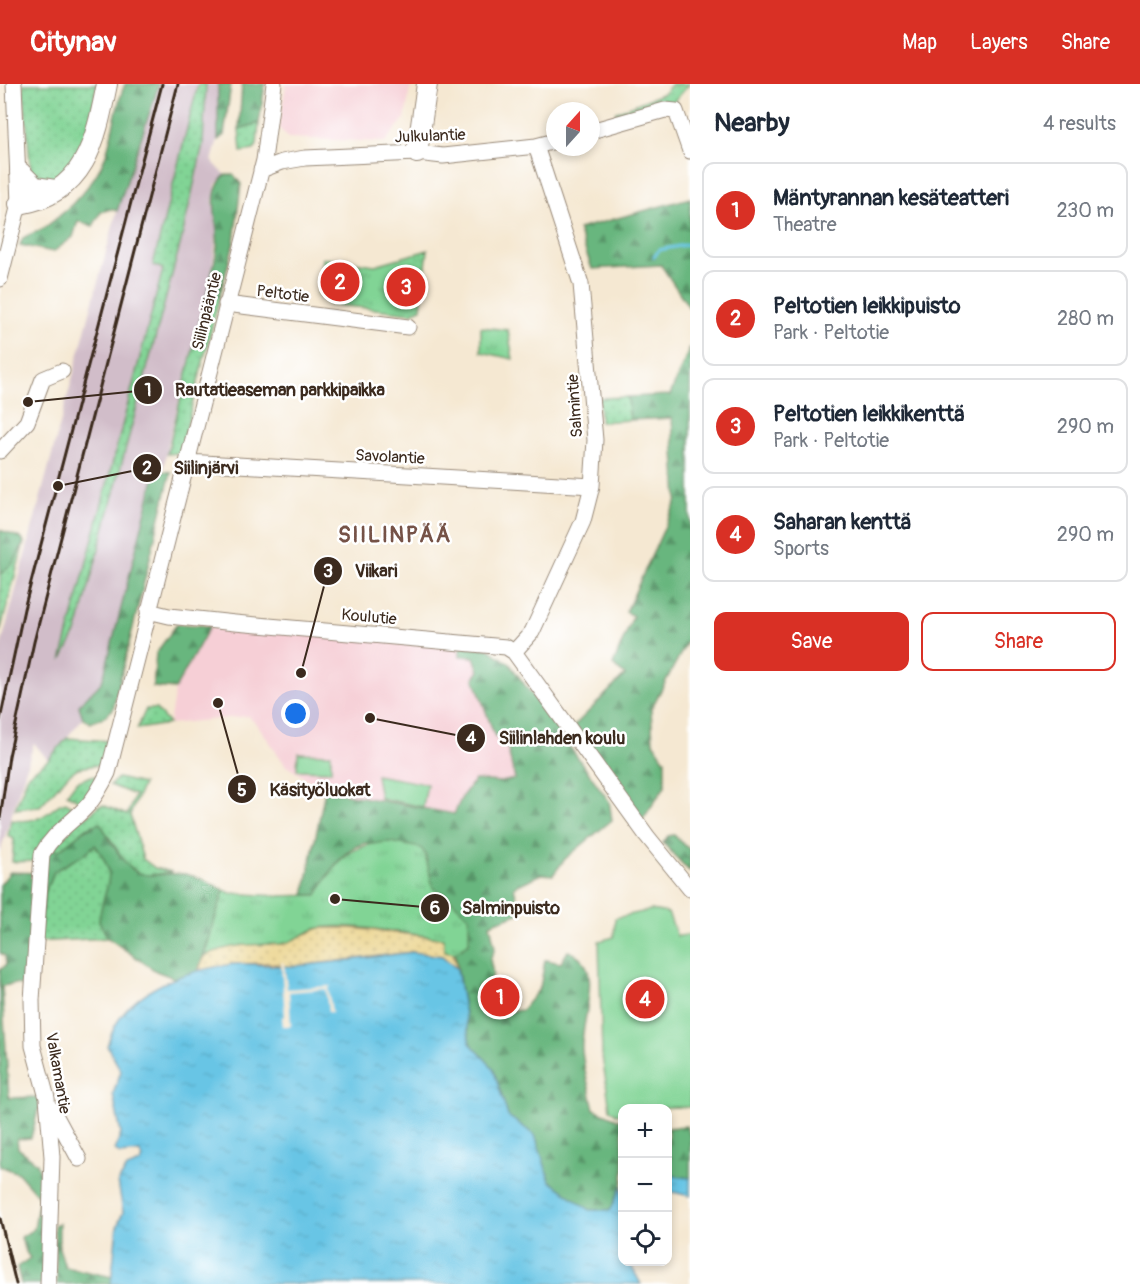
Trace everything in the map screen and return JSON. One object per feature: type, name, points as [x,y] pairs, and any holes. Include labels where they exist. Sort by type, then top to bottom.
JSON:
[{"type":"main road","points":[[20,204],[29,203],[70,180],[90,154],[106,84]]},
{"type":"main road","points":[[417,153],[428,84]]},
{"type":"main road","points":[[20,172],[35,187],[55,190]]},
{"type":"street","points":[[0,279],[20,204],[14,84]]},
{"type":"street","name":"Siilinpääntie","points":[[147,611],[264,160],[274,84]]},
{"type":"street","points":[[600,128],[665,110],[683,109],[690,152]]},
{"type":"street","name":"Julkulantie","points":[[264,160],[417,153],[443,156],[546,143]]},
{"type":"street","name":"Salmintie","points":[[514,652],[537,623],[583,521],[592,486],[595,440],[581,284],[536,146]]},
{"type":"street","name":"Julkulantie","points":[[264,160],[282,162],[305,158]]},
{"type":"street","name":"Peltotie","points":[[226,304],[408,327]]},
{"type":"street","points":[[0,451],[27,422],[43,379],[62,371]]},
{"type":"street","name":"Savolantie","points":[[187,462],[592,486]]},
{"type":"street","name":"Koulutie","points":[[147,611],[169,616],[235,623],[495,645],[514,652]]},
{"type":"street","name":"Valkamantie","points":[[48,1284],[52,1157],[47,1098],[33,1046],[32,1000],[42,854],[51,838],[103,796],[147,611]]},
{"type":"street","points":[[514,652],[647,836],[690,889]]},
{"type":"street","points":[[47,1098],[79,1159]]},
{"type":"shaded area","points":[[159,84],[218,84],[218,140],[212,161],[225,175],[216,184],[213,202],[218,224],[211,278],[163,471],[156,471],[103,679],[97,691],[85,697],[79,706],[83,718],[48,760],[34,743],[0,852],[0,649],[117,211]]},
{"type":"shaded area","points":[[286,84],[411,84],[405,118],[385,142],[288,138],[279,128]]},
{"type":"shaded area","points":[[210,626],[460,646],[474,657],[479,672],[474,678],[495,736],[506,742],[515,779],[501,782],[475,780],[463,795],[455,814],[325,790],[286,766],[259,727],[248,716],[169,724],[175,689]]},
{"type":"green space","points":[[23,84],[97,84],[89,128],[78,156],[59,176],[45,182],[31,173]]},
{"type":"green space","points":[[125,84],[159,84],[117,211],[111,209],[101,212],[93,226],[78,221],[73,237],[53,252],[20,245],[23,238],[44,228],[63,213],[90,184],[107,151]]},
{"type":"green space","points":[[198,84],[206,84],[203,144],[181,241],[77,631],[61,661],[163,269],[153,265]]},
{"type":"green space","points":[[218,84],[231,84],[224,135],[218,140]]},
{"type":"green space","points":[[242,84],[265,84],[259,123],[239,129]]},
{"type":"green space","points":[[672,84],[689,84],[674,102],[616,116],[616,112],[664,93]]},
{"type":"green space","points":[[259,123],[257,145],[254,150],[241,152],[239,129]]},
{"type":"green space","points":[[225,175],[234,175],[241,184],[234,242],[220,295],[206,297],[217,247],[214,200],[219,183]]},
{"type":"green space","points":[[690,198],[690,309],[661,265],[592,269],[578,229]]},
{"type":"green space","points":[[428,250],[421,308],[412,313],[328,304],[318,294],[323,258],[375,265]]},
{"type":"green space","points":[[220,295],[180,453],[167,454],[206,297]]},
{"type":"green space","points":[[481,327],[508,330],[513,359],[481,352]]},
{"type":"green space","points":[[690,347],[690,636],[651,709],[653,742],[665,760],[665,786],[639,825],[570,730],[625,675],[613,665],[633,616],[626,612],[677,500],[672,418],[630,420],[628,397],[670,395]]},
{"type":"green space","points":[[628,397],[630,420],[600,422],[599,398]]},
{"type":"green space","points":[[156,471],[171,472],[113,709],[104,717],[90,723],[83,718],[79,706],[103,679]]},
{"type":"green space","points":[[0,530],[21,538],[24,542],[14,562],[0,575]]},
{"type":"green space","points":[[24,542],[0,632],[0,575],[14,562]]},
{"type":"green space","points":[[177,624],[210,626],[175,689],[153,687],[156,653]]},
{"type":"green space","points":[[460,646],[487,648],[509,663],[609,801],[612,820],[565,859],[553,875],[541,874],[514,887],[520,913],[490,924],[495,948],[490,959],[493,974],[490,981],[478,986],[483,1001],[487,1005],[499,1010],[522,1010],[540,988],[545,960],[561,963],[568,951],[580,957],[587,967],[589,994],[582,1049],[587,1079],[594,1109],[618,1119],[618,1197],[609,1210],[590,1210],[550,1181],[535,1136],[508,1116],[493,1068],[470,1043],[455,953],[468,942],[469,917],[445,894],[433,888],[425,854],[383,844],[360,845],[337,862],[317,895],[304,895],[325,790],[454,814],[463,795],[475,780],[501,782],[515,779],[506,742],[495,737],[474,678],[479,671],[474,657],[460,656]]},
{"type":"green space","points":[[146,709],[156,709],[169,724],[137,729]]},
{"type":"green space","points":[[67,738],[109,741],[104,764],[78,768],[68,775],[40,806],[15,809],[28,775],[48,760]]},
{"type":"green space","points":[[298,753],[331,754],[331,771],[297,770]]},
{"type":"green space","points":[[376,775],[427,784],[423,807],[380,798]]},
{"type":"green space","points":[[91,776],[99,777],[83,803],[67,794],[76,782]]},
{"type":"green space","points":[[118,778],[143,784],[130,815],[143,859],[155,868],[172,872],[145,876],[138,873],[125,862],[107,834],[96,826],[87,828],[58,851],[53,849],[79,820],[91,814],[98,806],[103,805],[127,815],[135,795],[110,785]]},
{"type":"green space","points":[[66,802],[75,809],[37,861],[12,862],[14,839],[8,836],[11,820],[36,819]]},
{"type":"green space","points":[[100,823],[122,858],[138,873],[185,874],[205,880],[224,890],[198,972],[174,978],[156,971],[108,938],[99,921],[109,875],[103,857],[95,845],[83,855],[54,871],[46,887],[32,988],[16,984],[2,986],[9,1098],[40,1097],[42,1106],[38,1110],[31,1138],[17,1139],[18,1148],[37,1163],[44,1185],[46,1284],[21,1284],[17,1267],[30,1258],[24,1249],[21,1237],[34,1229],[39,1197],[18,1173],[0,1166],[0,970],[6,965],[5,956],[0,953],[0,885],[10,872],[41,873],[42,854],[53,849],[58,851],[87,828]]},
{"type":"green space","points":[[674,835],[690,850],[690,872],[663,843],[668,836]]},
{"type":"green space","points":[[390,842],[421,848],[425,854],[433,888],[445,894],[469,917],[469,943],[455,953],[445,951],[443,938],[363,928],[331,927],[319,928],[285,943],[233,947],[204,956],[224,890],[231,893],[278,896],[317,895],[331,872],[345,856],[364,846]]},
{"type":"green space","points":[[95,845],[105,859],[110,876],[99,920],[108,938],[36,942],[39,893],[50,883],[54,871],[83,855]]},
{"type":"green space","points":[[651,910],[668,913],[677,936],[690,935],[690,1107],[672,1107],[672,1104],[618,1104],[618,1114],[616,1114],[610,1109],[602,1056],[599,941],[614,937],[615,918]]},
{"type":"green space","points":[[686,1126],[690,1135],[690,1178],[674,1176],[672,1172],[672,1128]]},
{"type":"green space","points":[[59,1223],[59,1248],[65,1267],[113,1277],[111,1284],[57,1284],[54,1225]]},
{"type":"sand","points":[[319,928],[352,928],[450,939],[457,969],[442,956],[412,952],[290,967],[269,963],[234,964],[198,972],[204,956],[224,947],[252,943],[283,944]]},
{"type":"water","points":[[412,952],[442,956],[457,969],[470,1043],[493,1068],[508,1116],[535,1135],[550,1181],[590,1210],[609,1210],[618,1194],[618,1266],[631,1266],[641,1284],[111,1284],[117,1227],[123,1212],[118,1182],[127,1168],[140,1163],[143,1158],[140,1152],[120,1154],[115,1150],[121,1134],[113,1094],[121,1071],[107,1046],[116,1024],[140,997],[186,974],[234,964],[294,966]]},
{"type":"water","points":[[672,1172],[674,1176],[690,1178],[690,1196],[672,1192]]},
{"type":"pier","points":[[281,962],[284,963],[287,989],[331,986],[328,989],[332,1012],[328,1012],[326,989],[289,992],[291,1026],[283,1026],[282,1017],[285,1016]]},
{"type":"waterway","points":[[654,257],[659,250],[690,244]]},
{"type":"railway","points":[[0,720],[24,609],[162,84]]},
{"type":"railway","points":[[0,819],[9,756],[34,642],[178,84]]},
{"type":"railway","points":[[0,1218],[16,1284]]},
{"type":"place","name":"Peltotien leikkipuisto","points":[[340,282]]},
{"type":"place","name":"Peltotien leikkikenttä","points":[[406,287]]},
{"type":"place","name":"Rautatieaseman parkkipaikka","points":[[28,402]]},
{"type":"place","name":"Siilinjärvi","points":[[58,486]]},
{"type":"place","name":"Viikari","points":[[301,673]]},
{"type":"place","name":"Käsityöluokat","points":[[218,703]]},
{"type":"place","name":"Siilinlahden koulu","points":[[370,718]]},
{"type":"place","name":"Salminpuisto","points":[[335,899]]},
{"type":"place","name":"Mäntyrannan kesäteatteri","points":[[500,997]]},
{"type":"place","name":"Saharan kenttä","points":[[645,999]]},
{"type":"district","name":"SIILINPÄÄ","points":[[395,534]]}]
